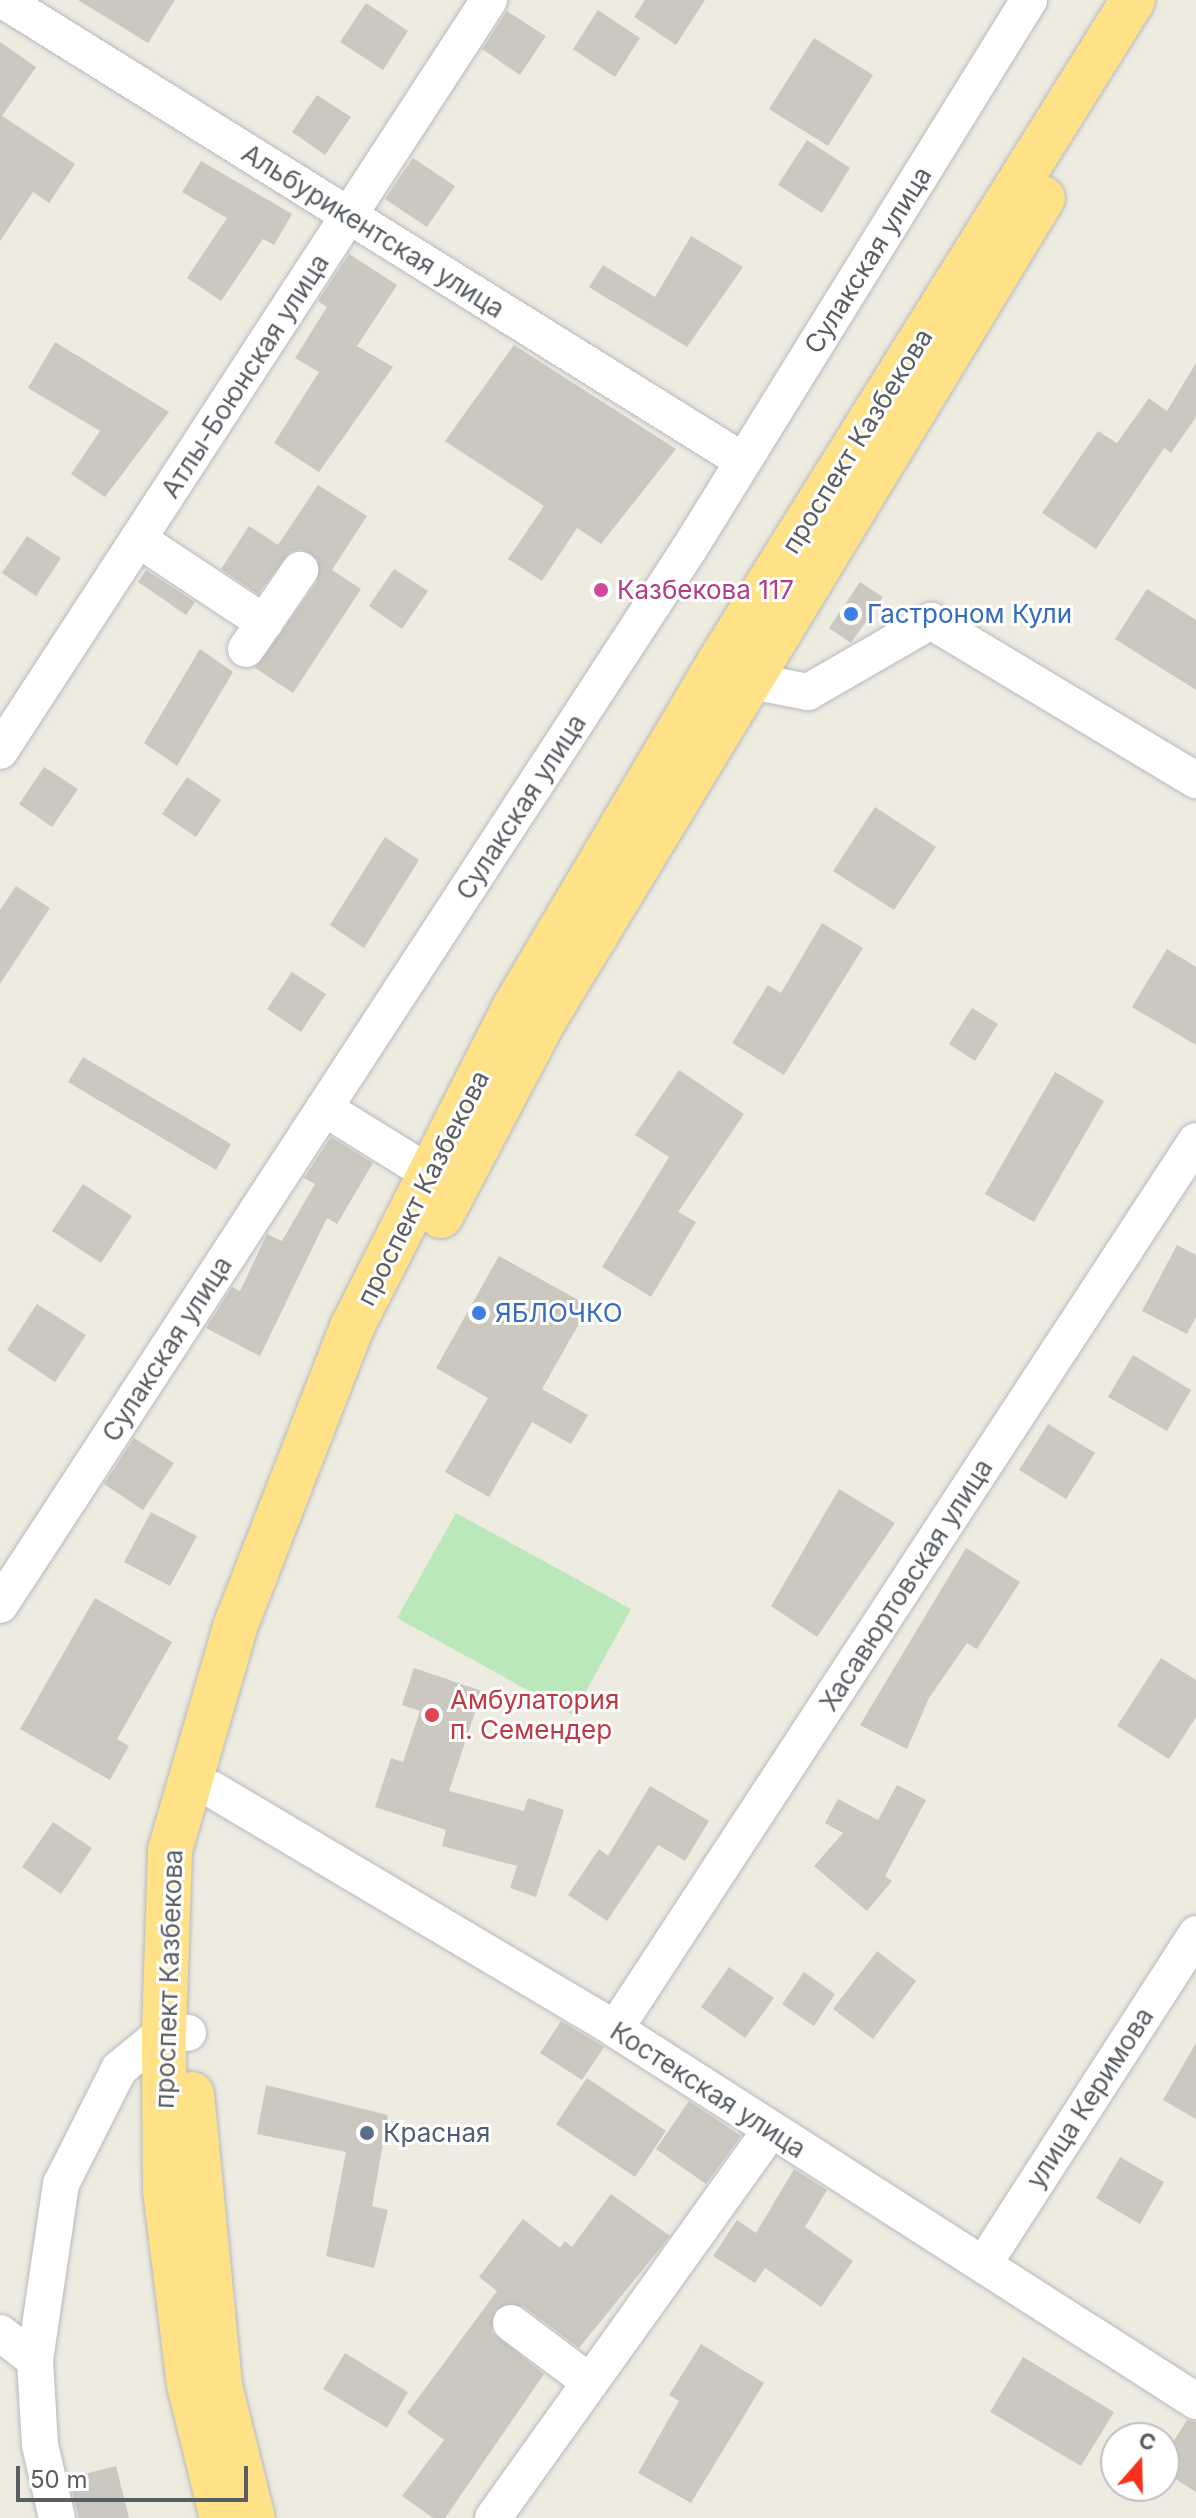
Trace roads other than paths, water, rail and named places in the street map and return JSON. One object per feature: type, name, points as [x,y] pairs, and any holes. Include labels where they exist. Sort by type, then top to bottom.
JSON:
[{"type":"highway","name":"проспект Казбекова","points":[[253,2518],[220,2386],[176,2033],[170,1850],[235,1627],[352,1327],[515,1006],[718,664],[1133,0]]},
{"type":"highway","name":"проспект Казбекова","points":[[222,2518],[189,2385],[165,2189],[176,2033],[198,1855],[213,1790],[313,1488],[379,1337],[545,1019],[746,680],[964,334],[1160,0]]},
{"type":"street","name":"Альбурикентская улица","points":[[3,0],[743,461]]},
{"type":"street","name":"Атлы-Боюнская улица","points":[[0,751],[489,0]]},
{"type":"street","name":"Сулакская улица","points":[[0,1605],[743,461],[1029,0]]},
{"type":"street","points":[[138,539],[255,636],[300,570]]},
{"type":"street","points":[[746,680],[808,692],[931,621],[1196,780]]},
{"type":"street","points":[[324,1108],[411,1162]]},
{"type":"street","name":"Хасавюртовская улица","points":[[615,2029],[1196,1141]]},
{"type":"street","name":"Костекская улица","points":[[213,1790],[615,2029],[769,2133],[985,2262],[1196,2401]]},
{"type":"street","name":"улица Керимова","points":[[985,2262],[1196,1934]]},
{"type":"street","points":[[57,2518],[40,2445],[35,2360],[61,2184],[119,2069],[176,2033]]},
{"type":"street","points":[[493,2518],[769,2133]]},
{"type":"street","points":[[511,2323],[590,2382]]},
{"type":"street","points":[[0,2333],[35,2360]]},
{"type":"place","name":"Казбекова 117","points":[[601,590]]},
{"type":"place","name":"Гастроном Кули","points":[[851,614]]},
{"type":"place","name":"ЯБЛОЧКО","points":[[479,1313]]},
{"type":"place","name":"Амбулатория п. Семендер","points":[[432,1715]]},
{"type":"place","name":"Красная","points":[[367,2133]]}]
